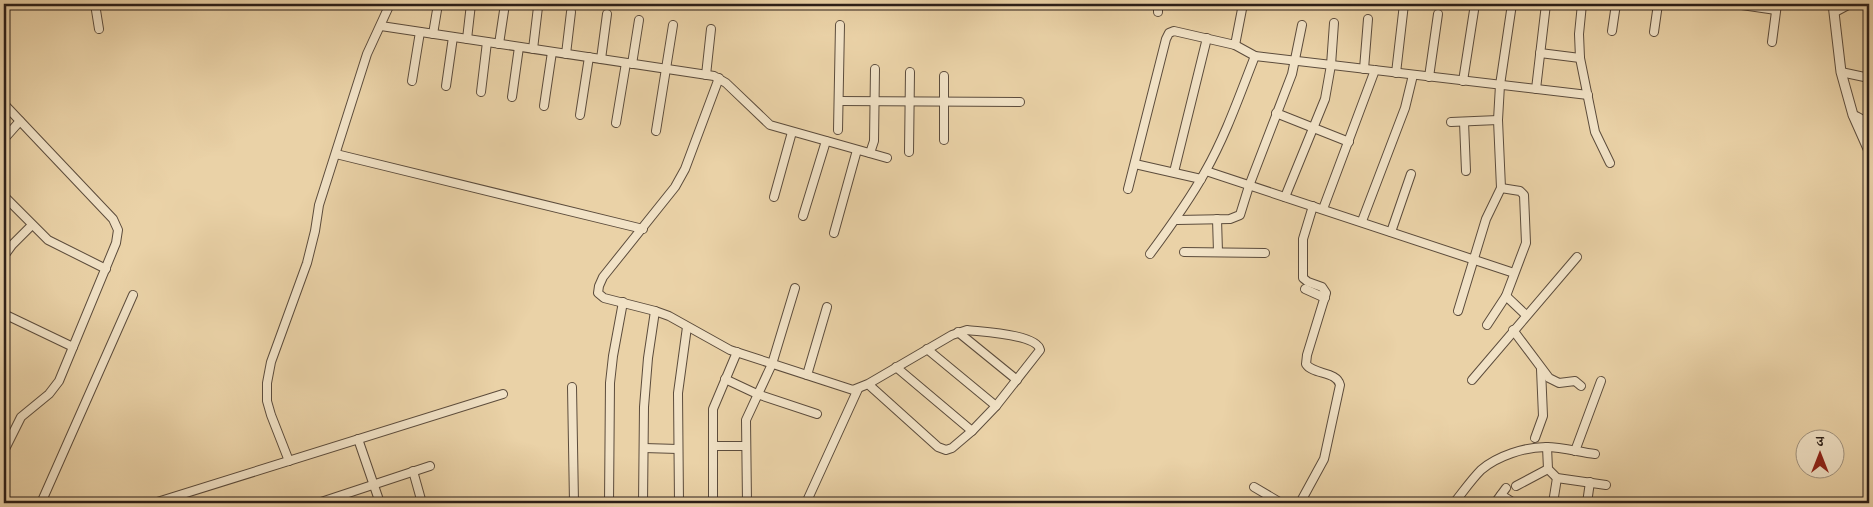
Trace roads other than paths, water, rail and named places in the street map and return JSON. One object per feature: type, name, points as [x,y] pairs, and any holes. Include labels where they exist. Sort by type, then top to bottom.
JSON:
[{"type":"street","points":[[95,4],[100,29]]},
{"type":"street","points":[[289,461],[271,415],[268,401],[271,362],[307,263],[319,205],[367,54],[390,4]]},
{"type":"street","points":[[433,34],[438,4]]},
{"type":"street","points":[[467,39],[471,4]]},
{"type":"street","points":[[499,44],[505,4]]},
{"type":"street","points":[[1235,45],[1243,4]]},
{"type":"street","points":[[1396,73],[1404,4]]},
{"type":"street","points":[[1463,80],[1475,4]]},
{"type":"street","points":[[1458,312],[1486,219],[1501,188],[1498,120],[1500,85],[1512,4]]},
{"type":"street","points":[[1536,89],[1546,4]]},
{"type":"street","points":[[1582,4],[1579,34],[1580,58],[1595,132],[1610,163]]},
{"type":"street","points":[[1612,31],[1616,4]]},
{"type":"street","points":[[1654,32],[1658,4]]},
{"type":"street","points":[[1737,4],[1777,7],[1772,42]]},
{"type":"street","points":[[1850,4],[1834,8],[1842,72],[1852,115],[1869,152]]},
{"type":"street","points":[[533,49],[538,7]]},
{"type":"street","points":[[566,54],[571,12]]},
{"type":"street","points":[[601,59],[607,14]]},
{"type":"street","points":[[1429,77],[1438,14]]},
{"type":"street","points":[[1364,69],[1368,19]]},
{"type":"street","points":[[616,123],[638,20]]},
{"type":"street","points":[[1285,197],[1324,99],[1331,65],[1334,23]]},
{"type":"street","points":[[656,131],[673,25]]},
{"type":"street","points":[[838,130],[840,25]]},
{"type":"street","points":[[1176,220],[1234,219],[1240,215],[1249,186],[1292,74],[1302,25]]},
{"type":"street","points":[[381,26],[719,78],[770,124],[792,132],[887,158]]},
{"type":"street","points":[[706,75],[711,29]]},
{"type":"street","points":[[1128,189],[1169,33],[1179,31],[1235,45],[1255,56],[1588,95]]},
{"type":"street","points":[[412,81],[420,32]]},
{"type":"street","points":[[446,86],[453,37]]},
{"type":"street","points":[[1174,172],[1207,38]]},
{"type":"street","points":[[481,92],[486,42]]},
{"type":"street","points":[[512,97],[519,47]]},
{"type":"street","points":[[544,106],[552,52]]},
{"type":"street","points":[[1540,53],[1580,58]]},
{"type":"street","points":[[1150,254],[1176,220],[1206,171],[1255,56]]},
{"type":"street","points":[[580,115],[589,57]]},
{"type":"street","points":[[870,153],[874,141],[875,69]]},
{"type":"street","points":[[1323,209],[1375,70]]},
{"type":"street","points":[[909,152],[910,72]]},
{"type":"street","points":[[1842,72],[1869,78]]},
{"type":"street","points":[[1362,222],[1406,108],[1413,75]]},
{"type":"street","points":[[944,76],[944,140]]},
{"type":"street","points":[[719,78],[685,169],[675,187],[603,277],[598,293],[604,298],[669,316],[716,343],[737,352],[847,389],[858,390]]},
{"type":"street","points":[[839,101],[1020,102]]},
{"type":"street","points":[[4,104],[116,224],[118,230],[118,238],[106,269],[74,347],[54,388],[20,416],[4,451]]},
{"type":"street","points":[[1276,113],[1349,142]]},
{"type":"street","points":[[1852,115],[1866,122],[1869,130]]},
{"type":"street","points":[[1450,122],[1498,120]]},
{"type":"street","points":[[4,138],[20,121]]},
{"type":"street","points":[[1464,122],[1466,171]]},
{"type":"street","points":[[774,197],[792,132]]},
{"type":"street","points":[[804,216],[826,141]]},
{"type":"street","points":[[834,233],[857,150]]},
{"type":"street","points":[[336,154],[643,229]]},
{"type":"street","points":[[1135,164],[1201,179]]},
{"type":"street","points":[[1206,171],[1514,273]]},
{"type":"street","points":[[1391,232],[1412,174]]},
{"type":"street","points":[[1487,326],[1506,296],[1526,242],[1524,195],[1520,192],[1501,188]]},
{"type":"street","points":[[4,196],[52,243],[106,269]]},
{"type":"street","points":[[1300,503],[1324,459],[1340,385],[1336,378],[1310,368],[1306,364],[1326,293],[1322,287],[1303,278],[1303,239],[1313,206]]},
{"type":"street","points":[[1217,219],[1218,252]]},
{"type":"street","points":[[4,256],[32,225]]},
{"type":"street","points":[[1184,252],[1265,253]]},
{"type":"street","points":[[1472,380],[1576,257]]},
{"type":"street","points":[[747,503],[746,420],[772,364],[795,288]]},
{"type":"street","points":[[1305,289],[1325,298]]},
{"type":"street","points":[[41,503],[133,295]]},
{"type":"street","points":[[1506,296],[1526,315]]},
{"type":"street","points":[[609,503],[610,383],[623,302]]},
{"type":"street","points":[[807,375],[827,307]]},
{"type":"street","points":[[643,503],[648,358],[655,311]]},
{"type":"street","points":[[4,314],[74,347]]},
{"type":"street","points":[[679,503],[678,393],[687,327]]},
{"type":"street","points":[[806,503],[858,390],[896,367],[927,349],[958,332],[967,330],[1022,338],[1034,342],[1039,346],[1040,350],[996,406],[972,431],[952,448],[942,449],[868,384]]},
{"type":"street","points":[[1513,330],[1548,378],[1559,383],[1575,381],[1581,386]]},
{"type":"street","points":[[958,332],[1017,380]]},
{"type":"street","points":[[927,349],[996,406]]},
{"type":"street","points":[[713,503],[713,409],[737,352]]},
{"type":"street","points":[[896,367],[972,431]]},
{"type":"street","points":[[1535,438],[1543,416],[1541,369]]},
{"type":"street","points":[[725,379],[758,394],[817,414]]},
{"type":"street","points":[[1575,451],[1601,382]]},
{"type":"street","points":[[572,387],[574,503]]},
{"type":"street","points":[[154,503],[503,394]]},
{"type":"street","points":[[358,439],[380,503]]},
{"type":"street","points":[[713,446],[746,446]]},
{"type":"street","points":[[1547,447],[1548,469],[1557,478],[1606,485]]},
{"type":"street","points":[[1454,503],[1481,470],[1489,464],[1521,450],[1547,447],[1596,454]]},
{"type":"street","points":[[644,448],[678,449]]},
{"type":"street","points":[[321,502],[339,500],[374,484],[430,466]]},
{"type":"street","points":[[1516,486],[1548,469]]},
{"type":"street","points":[[413,472],[422,503]]},
{"type":"street","points":[[1553,503],[1557,478]]},
{"type":"street","points":[[1587,503],[1590,482]]},
{"type":"street","points":[[1254,487],[1281,503]]},
{"type":"street","points":[[1495,503],[1503,491],[1514,503]]}]
